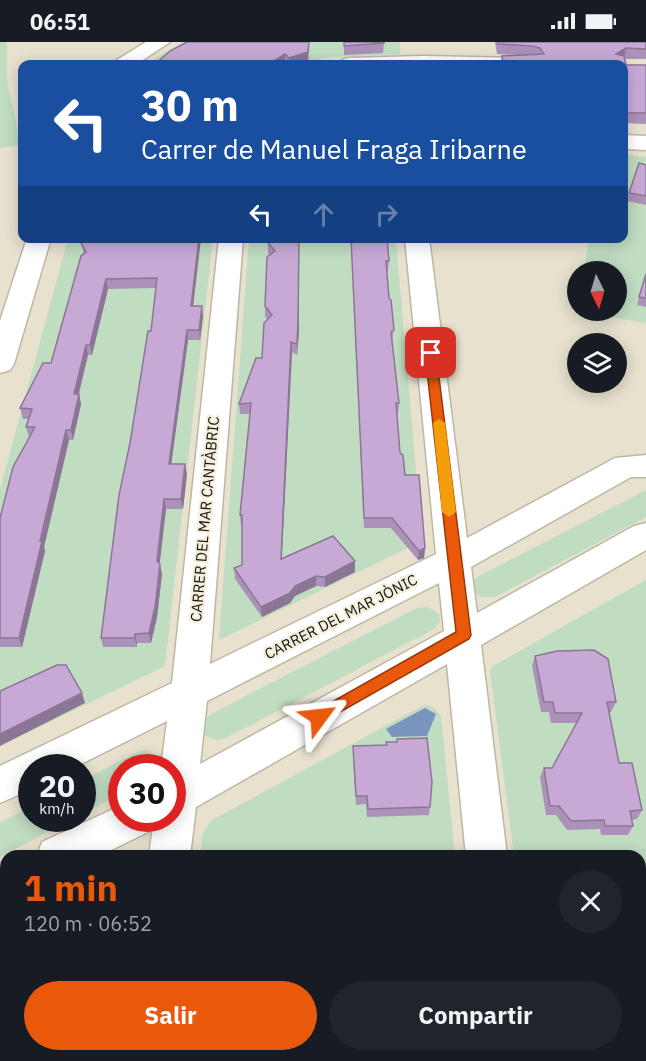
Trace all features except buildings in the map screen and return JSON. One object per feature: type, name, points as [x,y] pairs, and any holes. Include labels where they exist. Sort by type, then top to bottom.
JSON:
[{"type":"street","points":[[131,60],[160,42]]},
{"type":"street","points":[[466,42],[468,60]]},
{"type":"street","points":[[373,60],[422,52],[453,60]]},
{"type":"street","points":[[628,142],[646,143]]},
{"type":"street","points":[[0,364],[37,243]]},
{"type":"street","name":"CARRER DEL MAR CANTÀBRIC","points":[[180,754],[189,693],[231,243]]},
{"type":"street","points":[[418,243],[486,850]]},
{"type":"street","name":"CARRER DEL MAR JÒNIC","points":[[64,754],[455,560],[626,466],[646,466]]},
{"type":"street","points":[[186,792],[463,635],[646,535]]},
{"type":"street","name":"CARRER DEL MAR JÒNIC","points":[[0,785],[18,776]]},
{"type":"street","points":[[69,850],[108,831]]},
{"type":"street","name":"CARRER DEL MAR CANTÀBRIC","points":[[170,850],[172,832]]},
{"type":"green space","points":[[0,42],[7,42],[7,81],[18,131],[18,145],[0,148]]},
{"type":"green space","points":[[183,42],[400,42],[400,54],[331,57],[318,60],[153,60]]},
{"type":"green space","points":[[628,155],[646,157],[646,323],[627,320],[627,261],[586,261],[588,243],[628,243]]},
{"type":"green space","points":[[67,243],[213,243],[165,666],[0,746],[0,489]]},
{"type":"green space","points":[[249,243],[396,243],[422,541],[219,640]]},
{"type":"green space","points":[[646,490],[646,517],[495,597],[481,597],[472,589],[472,582],[477,577]]},
{"type":"green space","points":[[646,580],[646,850],[513,850],[490,671],[493,666]]},
{"type":"green space","points":[[428,607],[439,614],[440,621],[434,629],[226,738],[217,740],[206,736],[204,724],[211,714],[417,608]]},
{"type":"green space","points":[[424,705],[433,707],[441,716],[454,850],[201,850],[202,834],[212,820]]},
{"type":"green space","points":[[149,750],[154,754],[133,754]]},
{"type":"green space","points":[[108,767],[108,800],[96,807],[96,773]]},
{"type":"green space","points":[[18,813],[18,832],[47,832],[13,850],[0,850],[0,823]]},
{"type":"water","points":[[425,708],[436,714],[427,736],[392,737],[386,729]]},
{"type":"slow traffic","points":[[439,423],[449,512]]},
{"type":"route","points":[[319,717],[463,635],[431,353]]}]
